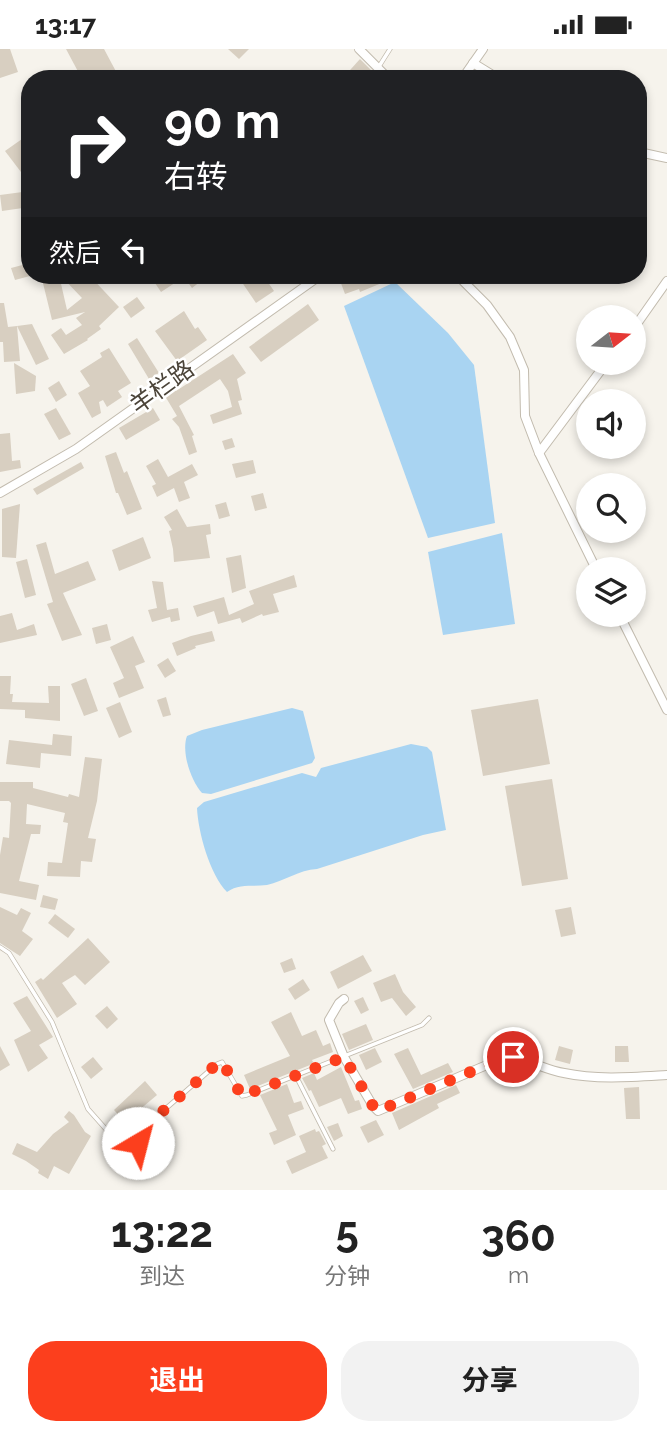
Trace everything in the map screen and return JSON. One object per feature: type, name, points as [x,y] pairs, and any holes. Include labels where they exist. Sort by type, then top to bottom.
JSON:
[{"type":"street","points":[[359,49],[378,68]]},
{"type":"street","points":[[468,70],[483,49]]},
{"type":"street","points":[[473,63],[484,70]]},
{"type":"street","points":[[647,154],[667,158]]},
{"type":"street","points":[[646,311],[667,281]]},
{"type":"street","name":"羊栏路","points":[[0,493],[76,449],[309,284]]},
{"type":"street","points":[[466,284],[487,305],[510,337],[524,370],[526,416],[539,453],[590,557]]},
{"type":"street","points":[[539,453],[597,375]]},
{"type":"street","points":[[626,627],[667,710]]},
{"type":"street","points":[[344,999],[329,1020],[344,1057],[378,1111],[501,1059],[513,1057],[580,1076],[621,1078],[667,1075]]},
{"type":"lane","points":[[378,68],[390,49]]},
{"type":"lane","points":[[0,947],[9,953],[52,1022],[88,1109],[127,1153],[132,1154],[136,1150],[140,1131],[217,1064],[222,1062],[242,1096],[422,1025],[429,1018]]},
{"type":"lane","points":[[296,1076],[333,1149]]},
{"type":"water","points":[[391,284],[397,284],[448,333],[474,365],[495,523],[428,538],[344,306]]},
{"type":"water","points":[[502,533],[515,624],[443,635],[428,552]]},
{"type":"water","points":[[292,708],[303,711],[315,758],[312,763],[211,794],[202,793],[188,766],[185,750],[187,736]]},
{"type":"water","points":[[411,744],[427,747],[432,752],[446,830],[304,871],[267,885],[241,886],[227,892],[215,875],[206,853],[197,808],[204,802],[302,773],[316,777],[321,768]]},
{"type":"building","points":[[0,49],[10,49],[18,72],[0,78]]},
{"type":"building","points":[[66,49],[104,49],[115,70],[77,70]]},
{"type":"building","points":[[228,49],[249,49],[239,59]]},
{"type":"building","points":[[360,59],[371,70],[350,70]]},
{"type":"building","points":[[21,140],[21,172],[5,151]]},
{"type":"building","points":[[21,192],[21,208],[2,211],[0,195]]},
{"type":"building","points":[[21,265],[21,278],[15,280],[11,268]]},
{"type":"building","points":[[43,284],[61,284],[67,310],[82,298],[69,284],[97,284],[119,307],[99,326],[101,329],[64,354],[51,335],[61,328],[66,335],[82,325],[76,318],[85,312],[52,320]]},
{"type":"building","points":[[156,284],[173,284],[161,292]]},
{"type":"building","points":[[243,284],[269,284],[274,291],[256,303]]},
{"type":"building","points":[[341,284],[379,284],[360,292],[359,289],[345,294]]},
{"type":"building","points":[[137,297],[145,308],[131,318],[123,307]]},
{"type":"building","points":[[0,303],[4,303],[8,327],[17,326],[20,361],[4,362],[3,342],[0,342]]},
{"type":"building","points":[[308,304],[319,320],[261,362],[249,347]]},
{"type":"building","points":[[184,311],[195,329],[198,327],[207,340],[177,361],[155,331]]},
{"type":"building","points":[[32,324],[49,359],[36,365],[17,326]]},
{"type":"building","points":[[137,338],[159,373],[149,379],[128,344]]},
{"type":"building","points":[[109,348],[131,383],[118,391],[122,397],[107,407],[103,400],[99,402],[101,413],[92,418],[78,393],[90,386],[80,371],[102,357],[100,353]]},
{"type":"building","points":[[233,354],[246,373],[237,379],[242,400],[238,401],[242,414],[213,424],[210,415],[232,407],[228,391],[220,379],[179,406],[194,435],[192,436],[197,452],[189,455],[179,427],[172,419],[177,416],[165,396]]},
{"type":"building","points":[[14,363],[36,376],[35,391],[16,394]]},
{"type":"building","points":[[59,381],[67,395],[56,402],[48,388]]},
{"type":"building","points":[[56,408],[71,434],[59,440],[44,414]]},
{"type":"building","points":[[153,408],[160,420],[126,440],[119,428]]},
{"type":"building","points":[[10,433],[12,461],[20,460],[21,468],[0,472],[0,434]]},
{"type":"building","points":[[232,438],[235,447],[225,450],[222,441]]},
{"type":"building","points":[[116,452],[124,473],[127,471],[142,509],[127,515],[116,493],[105,456]]},
{"type":"building","points":[[158,459],[168,477],[192,464],[198,475],[184,482],[190,498],[179,502],[174,488],[157,497],[152,486],[156,484],[146,466]]},
{"type":"building","points":[[253,460],[256,473],[236,478],[232,464]]},
{"type":"building","points":[[81,462],[84,468],[37,495],[33,489]]},
{"type":"building","points":[[263,493],[267,508],[255,511],[251,496]]},
{"type":"building","points":[[226,502],[230,516],[219,519],[215,505]]},
{"type":"building","points":[[20,504],[16,558],[2,557],[2,509]]},
{"type":"building","points":[[177,509],[187,527],[210,524],[211,534],[206,535],[210,558],[174,562],[169,531],[172,530],[164,517]]},
{"type":"building","points":[[143,537],[151,558],[119,571],[112,550]]},
{"type":"building","points":[[46,542],[55,574],[88,561],[96,580],[63,593],[82,635],[62,641],[47,604],[53,602],[36,545]]},
{"type":"building","points":[[241,555],[246,588],[232,593],[226,558]]},
{"type":"building","points":[[27,559],[36,595],[25,598],[16,562]]},
{"type":"building","points":[[294,575],[297,587],[273,594],[279,612],[263,616],[262,614],[242,623],[240,618],[218,624],[214,611],[197,617],[193,606],[224,597],[229,615],[254,604],[249,591]]},
{"type":"building","points":[[152,581],[163,582],[167,610],[178,608],[180,620],[171,622],[170,617],[152,622],[148,610],[157,608]]},
{"type":"building","points":[[12,613],[17,630],[34,624],[37,635],[0,643],[0,616]]},
{"type":"building","points":[[107,624],[111,640],[96,644],[92,628]]},
{"type":"building","points":[[212,631],[215,641],[195,646],[196,648],[177,656],[172,643]]},
{"type":"building","points":[[133,636],[145,662],[135,666],[144,688],[119,698],[113,683],[124,678],[110,647]]},
{"type":"building","points":[[168,658],[176,671],[165,678],[157,665]]},
{"type":"building","points":[[0,676],[11,676],[12,702],[49,703],[48,686],[60,686],[60,721],[25,718],[25,710],[0,709]]},
{"type":"building","points":[[86,678],[98,711],[84,716],[71,684]]},
{"type":"building","points":[[166,697],[171,715],[163,717],[157,700]]},
{"type":"building","points":[[538,699],[550,764],[483,776],[471,710]]},
{"type":"building","points":[[120,702],[132,732],[119,738],[106,708]]},
{"type":"building","points":[[53,734],[72,736],[71,756],[41,753],[40,768],[6,764],[9,740],[52,745]]},
{"type":"building","points":[[85,757],[102,759],[97,801],[88,838],[96,839],[92,862],[81,861],[80,877],[47,876],[48,862],[62,863],[68,823],[63,822],[65,813],[27,804],[26,824],[41,825],[40,834],[31,834],[19,881],[39,885],[36,900],[0,893],[0,855],[3,837],[9,838],[11,803],[0,801],[0,782],[33,782],[33,788],[68,797],[69,794],[79,797]]},
{"type":"building","points":[[552,779],[568,879],[522,886],[505,786]]},
{"type":"building","points":[[43,895],[58,899],[55,910],[40,907]]},
{"type":"building","points":[[0,907],[17,915],[21,908],[31,913],[22,931],[33,939],[20,956],[0,943]]},
{"type":"building","points":[[571,907],[576,934],[561,937],[555,910]]},
{"type":"building","points":[[55,914],[75,929],[68,938],[48,923]]},
{"type":"building","points":[[88,938],[110,962],[85,985],[75,975],[62,983],[77,1004],[57,1018],[35,982],[41,978],[43,980]]},
{"type":"building","points":[[363,955],[372,971],[338,989],[330,972]]},
{"type":"building","points":[[292,958],[296,969],[284,973],[280,963]]},
{"type":"building","points":[[395,974],[403,992],[416,1007],[406,1016],[392,998],[381,1002],[373,983]]},
{"type":"building","points":[[303,979],[310,990],[295,1000],[288,989]]},
{"type":"building","points":[[27,996],[53,1037],[39,1045],[48,1058],[28,1072],[14,1040],[31,1031],[13,1003]]},
{"type":"building","points":[[363,997],[369,1010],[361,1014],[354,1001]]},
{"type":"building","points":[[107,1006],[118,1019],[107,1029],[95,1016]]},
{"type":"building","points":[[291,1012],[302,1036],[316,1030],[323,1046],[330,1043],[333,1052],[312,1060],[310,1065],[250,1089],[244,1075],[290,1056],[271,1022]]},
{"type":"building","points":[[366,1024],[373,1040],[349,1050],[342,1034]]},
{"type":"building","points":[[0,1046],[10,1065],[0,1071]]},
{"type":"building","points":[[559,1046],[573,1050],[570,1064],[555,1060]]},
{"type":"building","points":[[615,1046],[628,1046],[629,1062],[615,1062]]},
{"type":"building","points":[[375,1048],[382,1062],[366,1070],[359,1055]]},
{"type":"building","points":[[408,1048],[421,1075],[448,1063],[453,1072],[413,1089],[394,1054]]},
{"type":"building","points":[[93,1057],[103,1069],[91,1079],[81,1067]]},
{"type":"building","points":[[341,1067],[355,1101],[359,1100],[362,1109],[348,1114],[341,1098],[319,1107],[302,1078],[314,1073],[317,1080]]},
{"type":"building","points":[[145,1081],[157,1095],[125,1122],[114,1110]]},
{"type":"building","points":[[287,1084],[294,1103],[301,1101],[304,1109],[288,1115],[296,1135],[274,1145],[269,1133],[277,1130],[260,1095]]},
{"type":"building","points":[[456,1085],[460,1093],[437,1104],[439,1108],[399,1130],[392,1113]]},
{"type":"building","points":[[639,1087],[640,1119],[626,1119],[624,1088]]},
{"type":"building","points":[[69,1111],[91,1136],[69,1174],[54,1166],[48,1179],[38,1173],[39,1170],[12,1154],[17,1143],[37,1152],[53,1134],[69,1122],[64,1117]]},
{"type":"building","points":[[376,1120],[384,1135],[368,1143],[360,1127]]},
{"type":"building","points":[[338,1123],[343,1136],[334,1141],[327,1127]]},
{"type":"building","points":[[315,1129],[326,1144],[322,1146],[328,1158],[292,1174],[286,1161],[306,1152],[299,1136]]},
{"type":"route","points":[[138,1143],[140,1131],[222,1062],[242,1096],[344,1057],[378,1111],[501,1059],[513,1057]]}]
